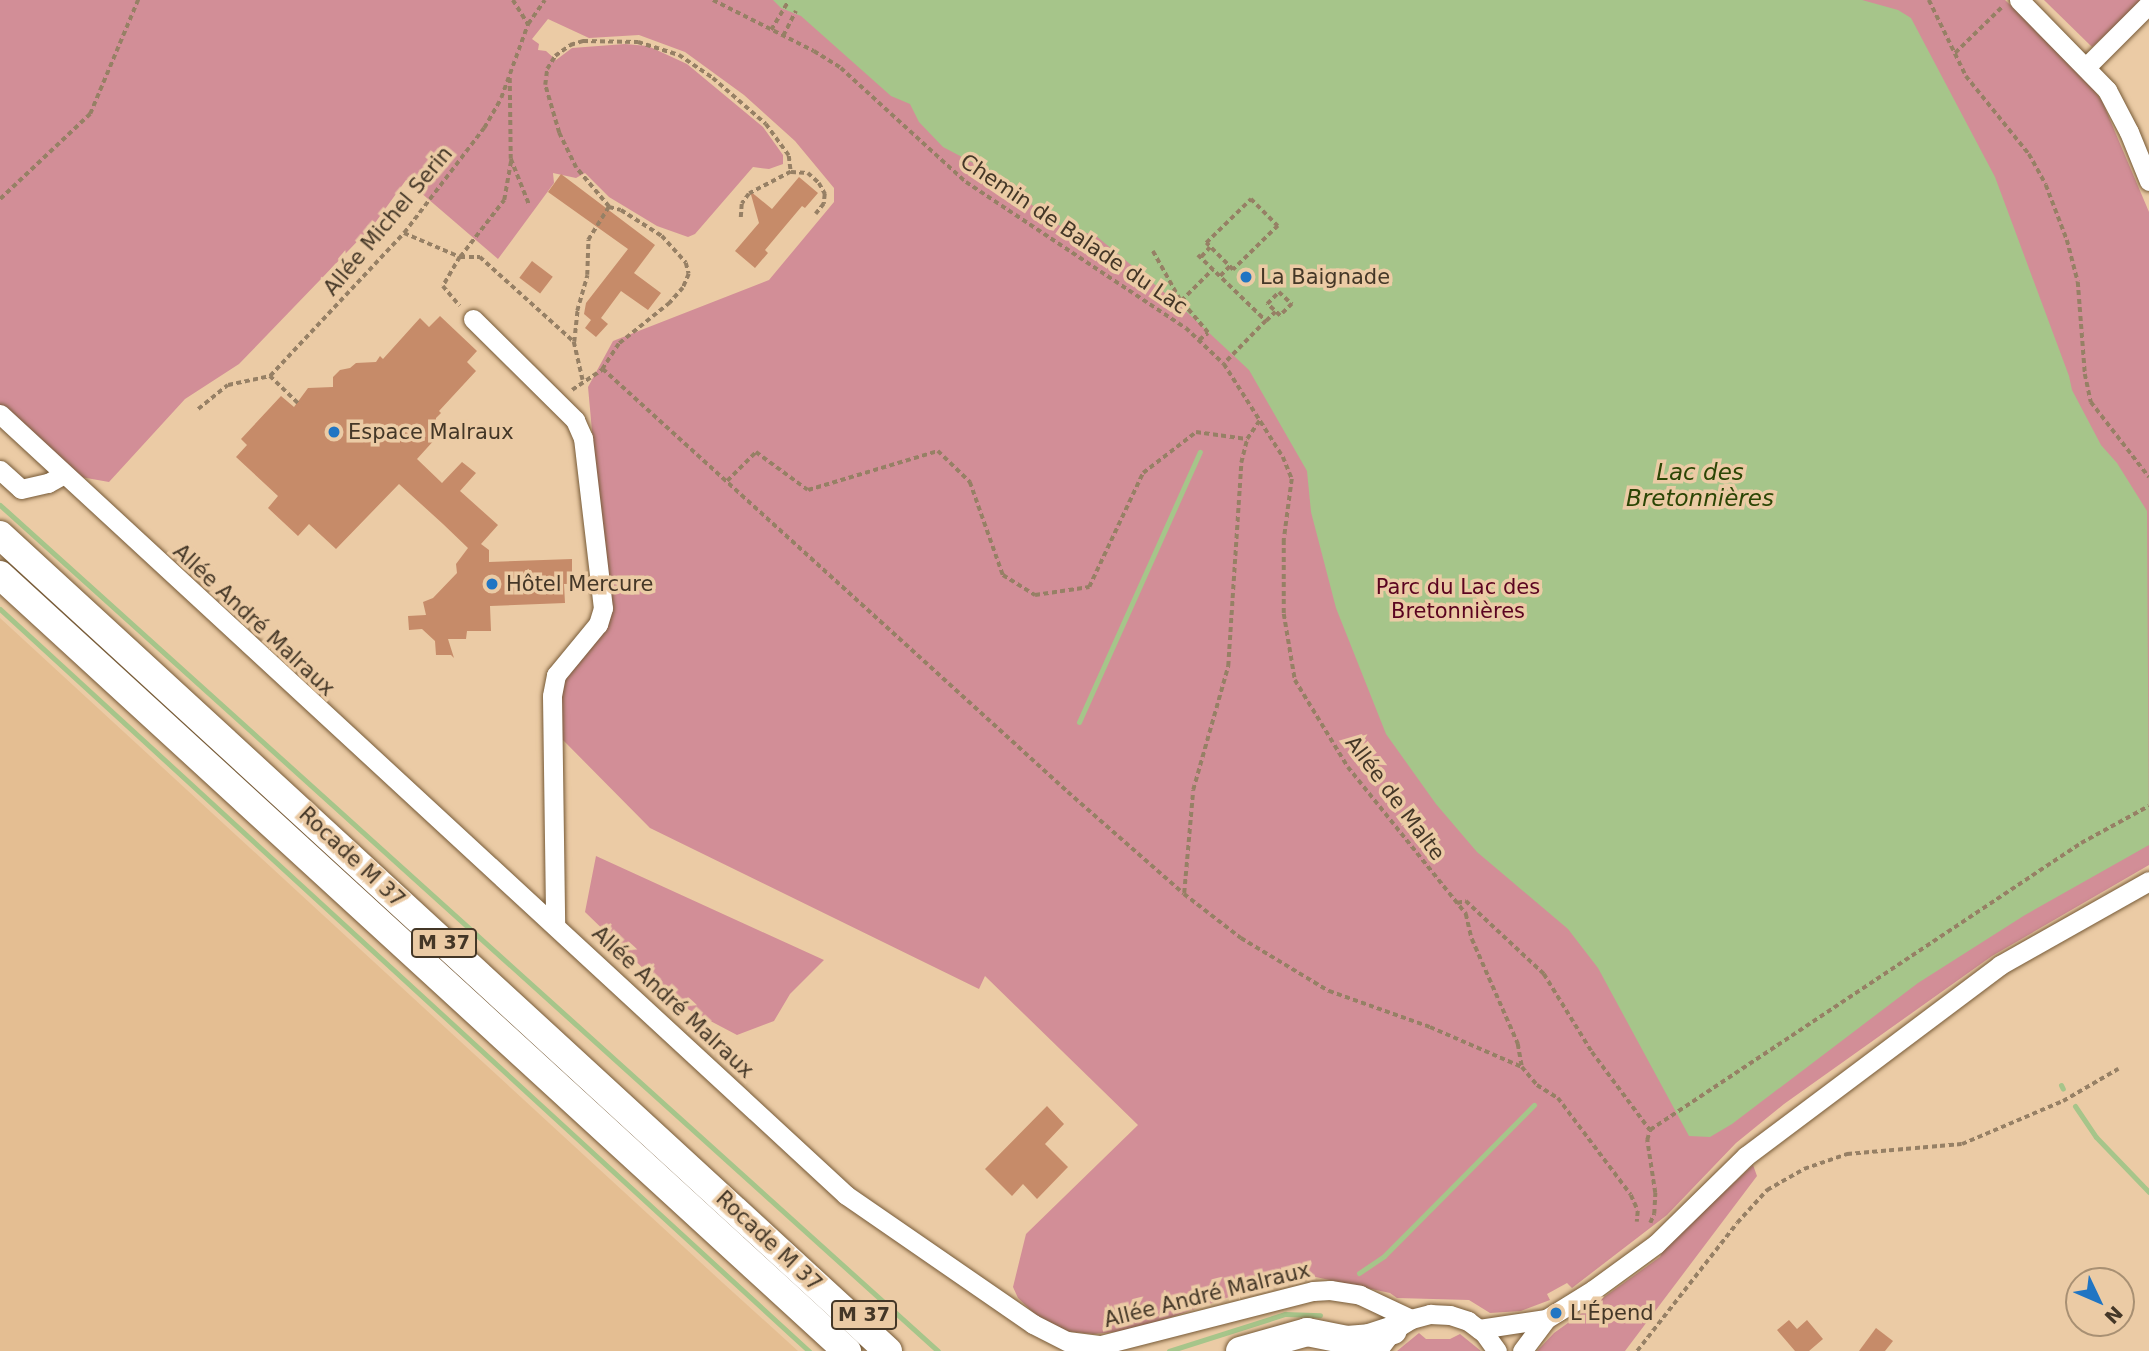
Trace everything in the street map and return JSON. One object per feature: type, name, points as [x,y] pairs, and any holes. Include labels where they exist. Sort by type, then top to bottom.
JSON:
[{"type":"highway","name":"Rocade M 37","points":[[0,535],[888,1351]]},
{"type":"highway","name":"Rocade M 37","points":[[0,575],[847,1351]]},
{"type":"highway","name":"M 37","points":[[816,1283],[910,1351]]},
{"type":"highway","points":[[1240,1351],[1307,1332],[1347,1340],[1394,1333]]},
{"type":"street","points":[[2011,3],[2087,66],[2112,99],[2149,181]]},
{"type":"street","points":[[2087,66],[2147,7]]},
{"type":"street","points":[[473,318],[575,420],[583,438],[603,608],[598,624],[556,676],[552,696],[555,925]]},
{"type":"street","name":"Allée André Malraux","points":[[0,414],[846,1195],[1050,1334],[1084,1345],[1119,1343],[1201,1318],[1330,1290],[1360,1295],[1394,1333]]},
{"type":"street","points":[[0,470],[21,489],[48,483],[64,474]]},
{"type":"street","points":[[1522,1351],[1546,1319],[1640,1257],[1746,1156],[2000,965],[2149,881]]},
{"type":"street","points":[[1394,1333],[1430,1314],[1450,1315],[1479,1329],[1497,1351]]},
{"type":"street","points":[[1479,1329],[1546,1319]]},
{"type":"path","points":[[0,199],[90,114],[138,0]]},
{"type":"path","points":[[513,0],[528,24]]},
{"type":"path","name":"Allée Michel Serin","points":[[270,376],[404,233],[484,128],[510,76],[528,24],[545,0]]},
{"type":"path","name":"Chemin de Balade du Lac","points":[[713,0],[841,68],[966,182],[1067,247],[1199,340],[1224,364],[1261,420]]},
{"type":"path","points":[[1929,0],[1954,53],[1978,92],[2029,154],[2046,185],[2076,272],[2085,374],[2091,402],[2149,477]]},
{"type":"path","points":[[771,30],[787,3]]},
{"type":"path","points":[[1954,53],[2011,3]]},
{"type":"path","points":[[783,36],[796,11]]},
{"type":"path","points":[[557,402],[583,380],[603,369],[619,344],[670,303],[683,288],[689,274],[686,263],[663,236],[621,211],[609,207],[576,169],[552,112],[545,85],[547,69],[555,56],[569,45],[604,40],[660,47],[695,64],[766,124],[789,156],[791,172]]},
{"type":"path","points":[[473,318],[443,286],[460,257],[504,200],[512,159],[510,76]]},
{"type":"path","points":[[512,159],[529,204]]},
{"type":"path","points":[[741,219],[742,204],[749,194],[791,172],[808,173],[819,183],[825,194],[824,204],[816,214]]},
{"type":"path","points":[[1251,199],[1278,226],[1233,270],[1230,267],[1206,243],[1251,199]]},
{"type":"path","points":[[583,380],[574,342],[577,311],[587,275],[588,240],[609,207]]},
{"type":"path","points":[[404,233],[460,257],[480,257],[574,342]]},
{"type":"path","points":[[1210,247],[1199,256],[1266,321]]},
{"type":"path","points":[[1153,251],[1181,301],[1208,333],[1199,340]]},
{"type":"path","points":[[1220,276],[1230,267]]},
{"type":"path","points":[[1181,301],[1213,269]]},
{"type":"path","points":[[1279,292],[1292,304],[1280,316],[1275,312],[1267,304],[1279,292]]},
{"type":"path","points":[[1224,364],[1275,312]]},
{"type":"path","points":[[603,369],[1184,894],[1275,961],[1329,991],[1430,1027],[1522,1067],[1537,1085],[1558,1098],[1630,1195],[1638,1211],[1637,1222]]},
{"type":"path","points":[[198,409],[228,385],[270,376],[300,405]]},
{"type":"path","points":[[1184,894],[1193,790],[1228,666],[1241,463],[1247,439],[1261,420]]},
{"type":"path","name":"Allée de Malte","points":[[1261,420],[1292,479],[1284,540],[1284,614],[1295,680],[1348,767],[1471,924],[1472,939],[1518,1044],[1522,1067]]},
{"type":"path","points":[[726,481],[756,452],[808,490],[938,451],[970,482],[1003,575],[1035,594],[1089,587],[1143,473],[1196,432],[1247,439]]},
{"type":"path","points":[[1643,1229],[1654,1214],[1654,1173],[1647,1140],[1650,1130],[2081,843],[2149,806]]},
{"type":"path","points":[[1456,903],[1466,901],[1544,974],[1592,1052],[1650,1130]]},
{"type":"path","points":[[1637,1351],[1737,1223],[1768,1190],[1804,1169],[1847,1154],[1962,1144],[2042,1111],[2118,1069]]},
{"type":"shaded area","points":[[0,618],[723,1283],[798,1351],[0,1351]]},
{"type":"green space","name":"Parc du Lac des Bretonnières","points":[[0,0],[2005,0],[2082,74],[2102,101],[2149,212],[2149,865],[1992,956],[1784,1104],[1736,1143],[1667,1215],[1572,1288],[1567,1283],[1547,1294],[1550,1300],[1521,1311],[1490,1313],[1469,1300],[1397,1298],[1390,1293],[1311,1276],[1267,1284],[1134,1330],[1094,1334],[1065,1331],[1041,1320],[1018,1298],[1013,1287],[1026,1234],[1138,1125],[985,976],[979,989],[650,828],[560,737],[562,685],[608,606],[588,387],[613,341],[769,280],[834,202],[834,188],[795,141],[744,95],[685,52],[639,35],[589,38],[548,19],[532,39],[539,44],[538,50],[546,51],[556,60],[572,48],[625,44],[648,46],[687,64],[763,127],[783,155],[783,164],[769,169],[753,167],[695,234],[688,237],[657,226],[609,197],[585,173],[576,178],[553,173],[554,183],[498,259],[406,180],[375,223],[239,364],[185,399],[109,482],[64,474],[0,414]]},
{"type":"green space","points":[[2044,0],[2143,0],[2092,47]]},
{"type":"green space","points":[[596,856],[824,960],[790,994],[774,1021],[737,1035],[682,1006],[585,912]]},
{"type":"green space","points":[[1753,1165],[1757,1176],[1625,1351],[1537,1351],[1554,1333],[1660,1257],[1664,1248]]},
{"type":"green space","points":[[1419,1333],[1426,1339],[1450,1339],[1460,1334],[1481,1351],[1397,1351]]},
{"type":"water","name":"Lac des Bretonnières","points":[[773,0],[1862,0],[1898,10],[1911,18],[1995,177],[2072,390],[2101,445],[2117,463],[2147,511],[2149,845],[2025,915],[1918,983],[1732,1124],[1710,1137],[1689,1136],[1598,968],[1568,929],[1477,852],[1436,804],[1386,734],[1336,608],[1311,512],[1307,471],[1249,370],[1177,303],[1095,235],[1063,228],[981,167],[943,147],[919,122],[910,104],[891,96],[801,16],[781,8]]},
{"type":"building","points":[[561,174],[655,245],[634,273],[661,293],[648,310],[621,291],[601,318],[608,324],[596,337],[585,328],[591,320],[584,314],[586,303],[628,249],[548,192]]},
{"type":"building","points":[[799,177],[818,193],[805,208],[802,206],[765,250],[768,253],[755,268],[735,251],[759,223],[750,191],[772,209]]},
{"type":"building","points":[[532,261],[553,277],[540,293],[519,278]]},
{"type":"building","name":"Espace Malraux","points":[[440,316],[477,351],[467,362],[476,371],[439,411],[441,413],[436,418],[436,438],[417,459],[442,483],[462,462],[476,473],[460,491],[498,525],[481,544],[489,550],[489,562],[572,559],[572,584],[564,584],[565,603],[490,606],[491,631],[467,631],[466,639],[448,639],[454,658],[451,655],[436,655],[435,641],[422,629],[409,630],[408,616],[426,615],[423,602],[433,598],[457,573],[456,564],[468,548],[443,524],[399,484],[336,549],[309,524],[298,536],[268,508],[278,496],[236,457],[247,445],[241,439],[281,396],[294,407],[308,388],[333,387],[333,377],[340,370],[350,368],[356,363],[376,362],[380,356],[383,359],[420,318],[429,327]]},
{"type":"building","points":[[1047,1106],[1064,1124],[1045,1144],[1068,1167],[1037,1199],[1023,1184],[1012,1196],[985,1169]]},
{"type":"building","points":[[1789,1320],[1797,1329],[1807,1320],[1823,1339],[1809,1351],[1795,1351],[1777,1330]]},
{"type":"building","points":[[1876,1328],[1893,1341],[1885,1351],[1859,1351]]},
{"type":"waterway","points":[[1079,722],[1200,452]]},
{"type":"waterway","points":[[0,505],[938,1351]]},
{"type":"waterway","points":[[0,609],[809,1351]]},
{"type":"waterway","points":[[2061,1085],[2063,1089]]},
{"type":"waterway","points":[[1359,1273],[1384,1256],[1534,1105]]},
{"type":"waterway","points":[[2075,1106],[2096,1137],[2149,1192]]},
{"type":"waterway","points":[[1169,1351],[1285,1314],[1320,1315]]},
{"type":"place","name":"La Baignade","points":[[1246,277]]},
{"type":"place","name":"Espace Malraux","points":[[334,432]]},
{"type":"place","name":"Hôtel Mercure","points":[[492,584]]},
{"type":"place","name":"L'Épend","points":[[1556,1313]]}]
